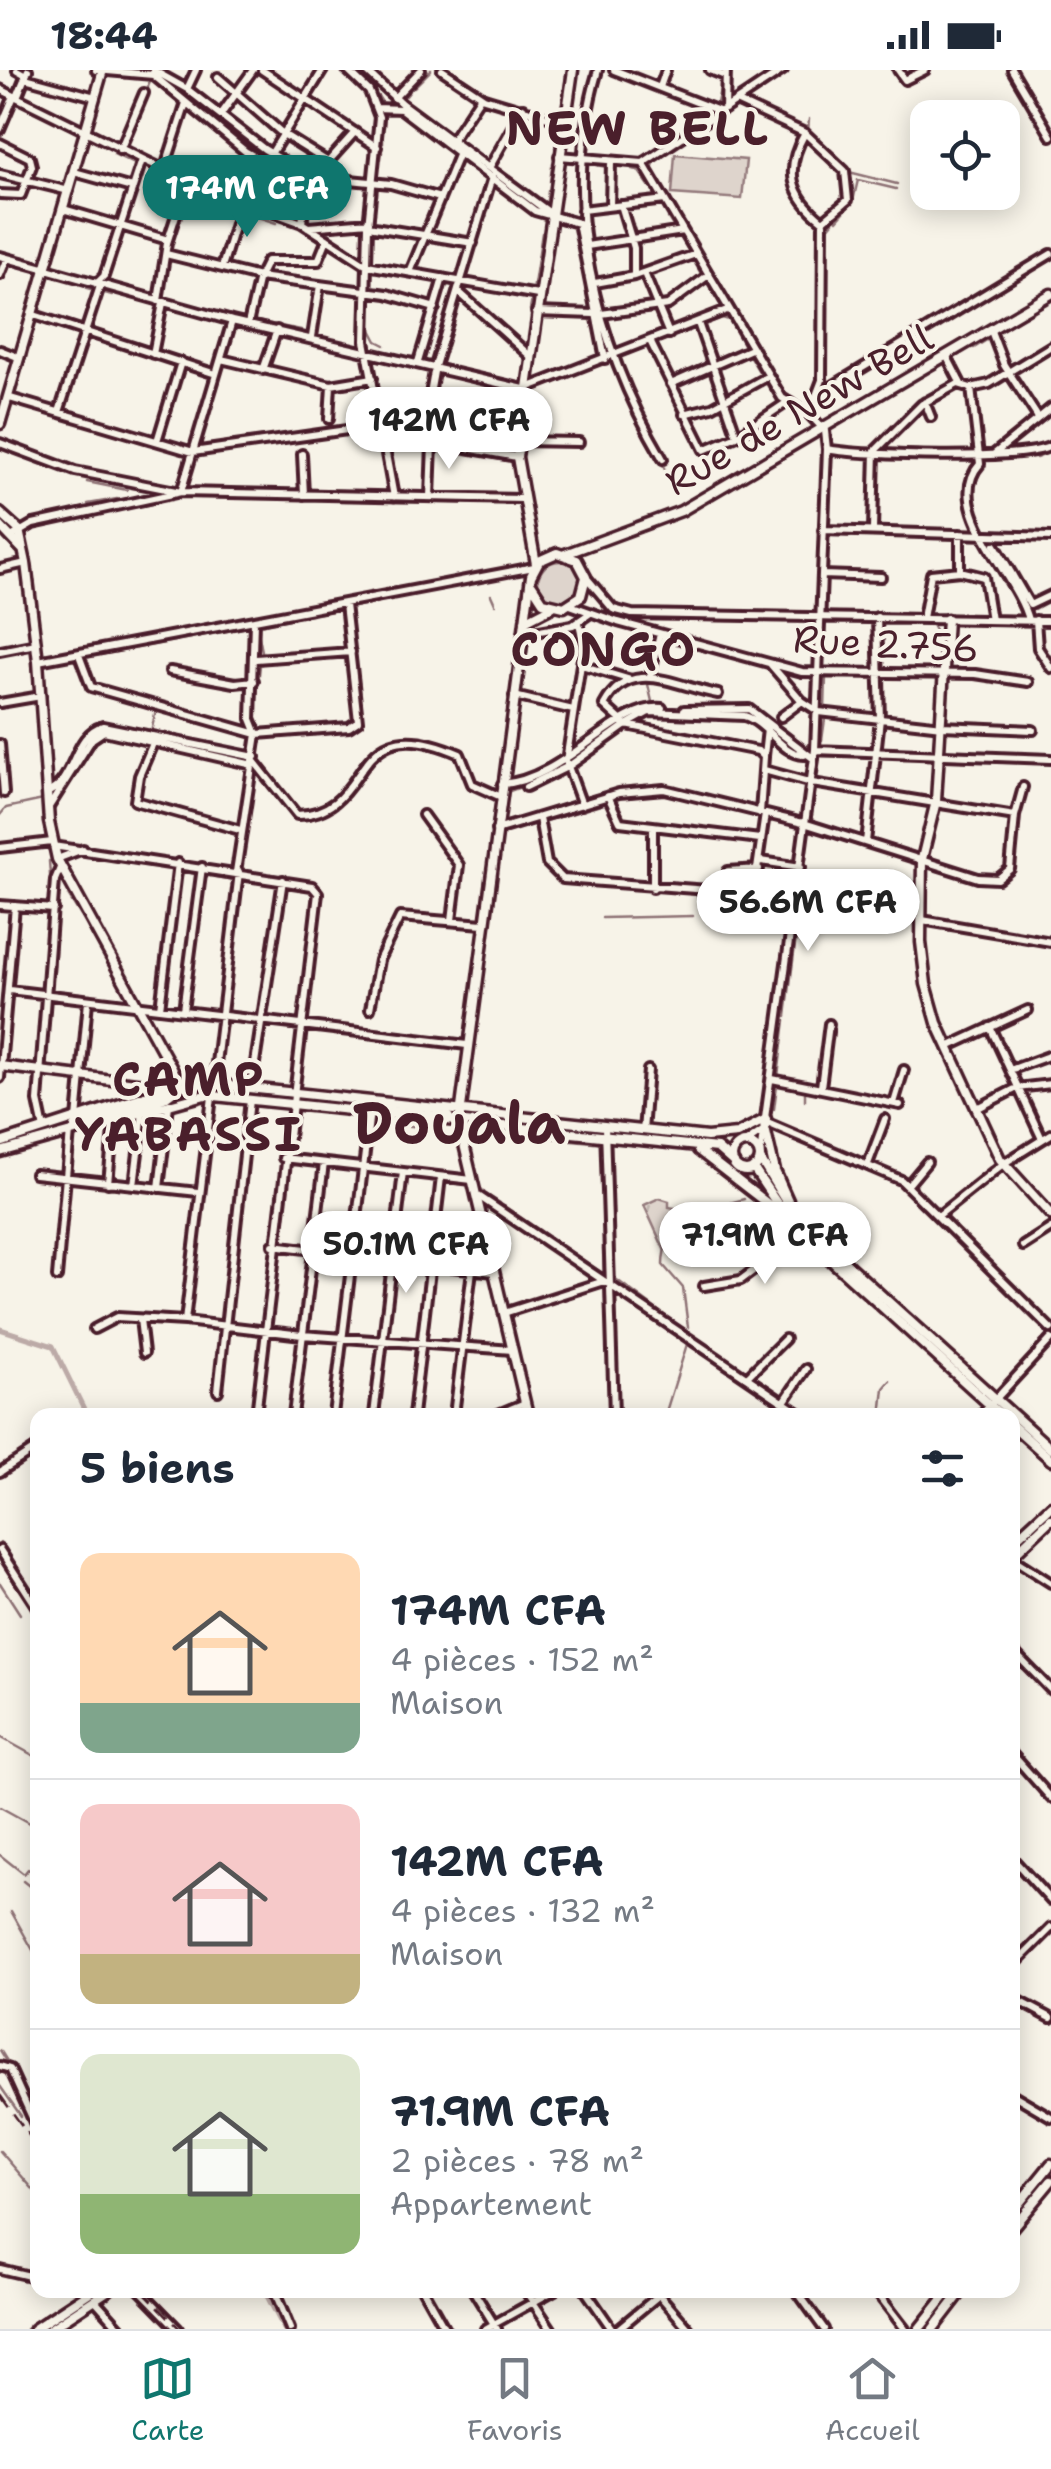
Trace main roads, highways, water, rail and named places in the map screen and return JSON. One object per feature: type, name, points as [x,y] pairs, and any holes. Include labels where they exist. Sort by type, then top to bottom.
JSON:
[{"type":"main road","points":[[527,1408],[459,1118],[500,791],[535,566],[534,535],[522,499],[516,456],[573,70]]},
{"type":"main road","points":[[0,424],[34,316],[100,71]]},
{"type":"main road","name":"Rue de New Bell","points":[[561,553],[681,512],[1051,294]]},
{"type":"main road","points":[[0,513],[19,530],[26,563],[48,800],[58,864],[141,1006],[177,1086]]},
{"type":"main road","points":[[0,526],[22,549]]},
{"type":"main road","points":[[526,621],[552,606],[570,605],[584,590],[586,577],[581,565],[534,535]]},
{"type":"main road","points":[[535,566],[561,553]]},
{"type":"main road","points":[[532,582],[538,599],[552,606]]},
{"type":"main road","points":[[947,619],[936,801],[922,859],[926,984],[948,1047],[1003,1164],[1051,1214]]},
{"type":"main road","points":[[1,1066],[177,1086],[211,1084],[291,1099],[722,1150],[742,1170],[754,1168]]},
{"type":"main road","points":[[0,1152],[76,1119],[177,1086]]},
{"type":"main road","points":[[70,1132],[83,1124],[164,1098],[177,1086]]},
{"type":"main road","points":[[0,1142],[70,1132],[209,1096],[291,1099]]},
{"type":"main road","points":[[459,1118],[605,1127],[754,1146],[791,1218]]},
{"type":"main road","points":[[707,1137],[737,1134],[764,1124],[791,1218]]},
{"type":"main road","points":[[734,1163],[733,1153],[744,1143]]},
{"type":"main road","points":[[690,1146],[713,1158],[791,1218],[997,1408]]},
{"type":"main road","points":[[754,1168],[760,1157]]},
{"type":"main road","points":[[754,1168],[802,1234],[1001,1408]]},
{"type":"main road","points":[[1020,1423],[1051,1449]]},
{"type":"main road","points":[[1020,1432],[1051,1460]]},
{"type":"main road","points":[[1020,1535],[1051,1506]]},
{"type":"main road","points":[[1020,1549],[1051,1519]]},
{"type":"main road","points":[[1020,2203],[1051,2164]]},
{"type":"main road","points":[[1020,2203],[1051,2181]]},
{"type":"main road","points":[[34,2329],[83,2298]]},
{"type":"main road","points":[[50,2329],[85,2298]]},
{"type":"main road","points":[[919,2329],[944,2298]]},
{"type":"main road","points":[[932,2329],[957,2298]]},
{"type":"waterway","points":[[414,87],[431,70]]},
{"type":"waterway","points":[[579,155],[585,101],[595,71]]},
{"type":"waterway","points":[[105,74],[126,76]]},
{"type":"waterway","points":[[612,74],[626,79]]},
{"type":"waterway","points":[[147,91],[151,76]]},
{"type":"waterway","points":[[560,118],[566,76]]},
{"type":"waterway","points":[[717,103],[723,76]]},
{"type":"waterway","points":[[630,81],[641,85]]},
{"type":"waterway","points":[[0,84],[16,93]]},
{"type":"waterway","points":[[406,96],[410,91]]},
{"type":"waterway","points":[[662,93],[670,96]]},
{"type":"waterway","points":[[378,96],[383,104]]},
{"type":"waterway","points":[[85,115],[87,107]]},
{"type":"waterway","points":[[651,172],[654,163],[726,112],[736,107],[745,110]]},
{"type":"waterway","points":[[748,111],[753,114]]},
{"type":"waterway","points":[[384,127],[385,112]]},
{"type":"waterway","points":[[758,116],[771,121]]},
{"type":"waterway","points":[[569,126],[570,117]]},
{"type":"waterway","points":[[82,127],[84,119]]},
{"type":"waterway","points":[[808,132],[809,119]]},
{"type":"waterway","points":[[780,126],[798,137],[789,169]]},
{"type":"waterway","points":[[567,135],[569,128]]},
{"type":"waterway","points":[[555,148],[558,129]]},
{"type":"waterway","points":[[214,130],[239,150]]},
{"type":"waterway","points":[[825,147],[844,166]]},
{"type":"waterway","points":[[381,159],[382,152]]},
{"type":"waterway","points":[[114,154],[137,165]]},
{"type":"waterway","points":[[245,155],[303,188]]},
{"type":"waterway","points":[[596,165],[607,167]]},
{"type":"waterway","points":[[550,182],[552,167]]},
{"type":"waterway","points":[[168,168],[191,179]]},
{"type":"waterway","points":[[632,169],[638,170],[650,187]]},
{"type":"waterway","points":[[849,172],[897,184]]},
{"type":"waterway","points":[[162,175],[182,185]]},
{"type":"waterway","points":[[853,201],[858,180],[896,189]]},
{"type":"waterway","points":[[187,188],[217,202]]},
{"type":"waterway","points":[[377,190],[377,196]]},
{"type":"waterway","points":[[546,209],[548,191]]},
{"type":"waterway","points":[[837,220],[852,203]]},
{"type":"waterway","points":[[374,222],[375,213]]},
{"type":"waterway","points":[[286,214],[309,218]]},
{"type":"waterway","points":[[255,216],[276,223]]},
{"type":"waterway","points":[[668,218],[674,228]]},
{"type":"waterway","points":[[826,336],[827,229],[833,222]]},
{"type":"waterway","points":[[533,291],[542,233]]},
{"type":"waterway","points":[[371,252],[372,244]]},
{"type":"waterway","points":[[692,258],[703,277]]},
{"type":"waterway","points":[[397,267],[403,268]]},
{"type":"waterway","points":[[412,277],[419,278]]},
{"type":"waterway","points":[[422,279],[429,280]]},
{"type":"waterway","points":[[447,283],[452,284]]},
{"type":"waterway","points":[[460,286],[474,288]]},
{"type":"waterway","points":[[87,288],[112,295]]},
{"type":"waterway","points":[[477,289],[491,291]]},
{"type":"waterway","points":[[494,292],[501,293]]},
{"type":"waterway","points":[[524,297],[532,299],[530,310]]},
{"type":"waterway","points":[[1022,317],[1030,313]]},
{"type":"waterway","points":[[617,358],[722,318],[729,320],[745,348]]},
{"type":"waterway","points":[[252,320],[290,328]]},
{"type":"waterway","points":[[368,324],[377,341],[385,345]]},
{"type":"waterway","points":[[233,333],[235,326],[248,329]]},
{"type":"waterway","points":[[291,328],[301,330]]},
{"type":"waterway","points":[[230,344],[233,335]]},
{"type":"waterway","points":[[974,348],[990,338]]},
{"type":"waterway","points":[[26,358],[27,354]]},
{"type":"waterway","points":[[749,355],[769,388]]},
{"type":"waterway","points":[[608,358],[632,405]]},
{"type":"waterway","points":[[567,377],[610,361]]},
{"type":"waterway","points":[[436,372],[511,390],[518,397]]},
{"type":"waterway","points":[[15,395],[19,382]]},
{"type":"waterway","points":[[9,416],[13,403]]},
{"type":"waterway","points":[[653,448],[669,477]]},
{"type":"waterway","points":[[869,450],[893,449]]},
{"type":"waterway","points":[[895,449],[918,450]]},
{"type":"waterway","points":[[1036,458],[1051,452]]},
{"type":"waterway","points":[[855,457],[869,456]]},
{"type":"waterway","points":[[87,482],[127,490]]},
{"type":"waterway","points":[[88,504],[117,499]]},
{"type":"waterway","points":[[877,528],[895,528]]},
{"type":"waterway","points":[[993,542],[1051,541]]},
{"type":"waterway","points":[[491,595],[495,604]]},
{"type":"waterway","points":[[1035,610],[1051,601]]},
{"type":"waterway","points":[[349,608],[368,604]]},
{"type":"waterway","points":[[1025,604],[1034,616]]},
{"type":"waterway","points":[[257,625],[342,609]]},
{"type":"waterway","points":[[917,614],[986,616]]},
{"type":"waterway","points":[[931,623],[940,640]]},
{"type":"waterway","points":[[980,624],[1027,625]]},
{"type":"waterway","points":[[89,657],[248,627]]},
{"type":"waterway","points":[[257,627],[263,656]]},
{"type":"waterway","points":[[1034,629],[1035,649],[1051,674]]},
{"type":"waterway","points":[[257,693],[260,665],[268,661]]},
{"type":"waterway","points":[[825,710],[826,675]]},
{"type":"waterway","points":[[885,678],[885,702]]},
{"type":"waterway","points":[[938,709],[939,679]]},
{"type":"waterway","points":[[647,680],[653,706]]},
{"type":"waterway","points":[[46,697],[51,773]]},
{"type":"waterway","points":[[151,732],[157,706]]},
{"type":"waterway","points":[[202,715],[231,722]]},
{"type":"waterway","points":[[822,740],[825,719]]},
{"type":"waterway","points":[[769,728],[785,743]]},
{"type":"waterway","points":[[944,743],[945,730]]},
{"type":"waterway","points":[[196,748],[252,761]]},
{"type":"waterway","points":[[817,780],[820,756],[871,757]]},
{"type":"waterway","points":[[922,759],[932,760]]},
{"type":"waterway","points":[[571,765],[576,777]]},
{"type":"waterway","points":[[661,784],[676,786]]},
{"type":"waterway","points":[[507,792],[523,786]]},
{"type":"waterway","points":[[811,821],[816,789]]},
{"type":"waterway","points":[[694,791],[710,795]]},
{"type":"waterway","points":[[624,798],[660,794]]},
{"type":"waterway","points":[[715,797],[758,808]]},
{"type":"waterway","points":[[42,798],[46,836]]},
{"type":"waterway","points":[[492,839],[497,799]]},
{"type":"waterway","points":[[0,815],[6,808],[43,800]]},
{"type":"waterway","points":[[507,823],[578,802]]},
{"type":"waterway","points":[[543,822],[604,804]]},
{"type":"waterway","points":[[53,808],[55,821]]},
{"type":"waterway","points":[[55,823],[58,840]]},
{"type":"waterway","points":[[464,1040],[491,843]]},
{"type":"waterway","points":[[927,856],[946,865]]},
{"type":"waterway","points":[[49,861],[51,889]]},
{"type":"waterway","points":[[800,905],[804,873]]},
{"type":"waterway","points":[[216,877],[234,880]]},
{"type":"waterway","points":[[68,895],[81,916]]},
{"type":"waterway","points":[[711,913],[772,922]]},
{"type":"waterway","points":[[54,974],[57,914]]},
{"type":"waterway","points":[[786,1016],[799,914]]},
{"type":"waterway","points":[[18,930],[19,915]]},
{"type":"waterway","points":[[602,918],[693,916]]},
{"type":"waterway","points":[[773,922],[785,925]]},
{"type":"waterway","points":[[935,925],[984,935]]},
{"type":"waterway","points":[[14,975],[17,932]]},
{"type":"waterway","points":[[987,935],[1002,938]]},
{"type":"waterway","points":[[1011,940],[1024,942]]},
{"type":"waterway","points":[[1031,943],[1037,944]]},
{"type":"waterway","points":[[13,986],[45,990]]},
{"type":"waterway","points":[[22,995],[31,997]]},
{"type":"waterway","points":[[774,1109],[785,1020]]},
{"type":"waterway","points":[[944,1049],[952,1066]]},
{"type":"waterway","points":[[6,1062],[15,1063]]},
{"type":"waterway","points":[[48,1067],[76,1070]]},
{"type":"waterway","points":[[5,1072],[24,1074]]},
{"type":"waterway","points":[[832,1087],[843,1089]]},
{"type":"waterway","points":[[845,1089],[857,1093]]},
{"type":"waterway","points":[[805,1093],[805,1100]]},
{"type":"waterway","points":[[371,1123],[438,1128]]},
{"type":"waterway","points":[[647,1127],[680,1129]]},
{"type":"waterway","points":[[681,1130],[697,1131]]},
{"type":"waterway","points":[[1047,1133],[1051,1130]]},
{"type":"waterway","points":[[700,1131],[704,1132]]},
{"type":"waterway","points":[[508,1134],[604,1143]]},
{"type":"waterway","points":[[281,1155],[284,1137]]},
{"type":"waterway","points":[[457,1137],[466,1175]]},
{"type":"waterway","points":[[1011,1155],[1040,1137]]},
{"type":"waterway","points":[[1028,1154],[1051,1140]]},
{"type":"waterway","points":[[850,1163],[869,1172]]},
{"type":"waterway","points":[[984,1175],[998,1164]]},
{"type":"waterway","points":[[946,1215],[1003,1171],[1051,1222]]},
{"type":"waterway","points":[[197,1186],[198,1175]]},
{"type":"waterway","points":[[468,1184],[488,1269]]},
{"type":"waterway","points":[[477,1184],[484,1192]]},
{"type":"waterway","points":[[274,1218],[278,1188]]},
{"type":"waterway","points":[[486,1194],[500,1203]]},
{"type":"waterway","points":[[947,1203],[959,1194]]},
{"type":"waterway","points":[[235,1204],[236,1197]]},
{"type":"waterway","points":[[688,1327],[683,1288],[663,1265],[670,1237],[690,1218],[744,1199]]},
{"type":"waterway","points":[[504,1206],[604,1274]]},
{"type":"waterway","points":[[231,1243],[235,1208]]},
{"type":"waterway","points":[[193,1224],[194,1214]]},
{"type":"waterway","points":[[191,1240],[193,1226]]},
{"type":"waterway","points":[[268,1267],[273,1231]]},
{"type":"waterway","points":[[189,1257],[191,1243]]},
{"type":"waterway","points":[[972,1246],[991,1265]]},
{"type":"waterway","points":[[603,1249],[604,1273]]},
{"type":"waterway","points":[[188,1264],[189,1259]]},
{"type":"waterway","points":[[394,1264],[427,1267]]},
{"type":"waterway","points":[[571,1264],[595,1280]]},
{"type":"waterway","points":[[978,1264],[1016,1301]]},
{"type":"waterway","points":[[993,1267],[1051,1323]]},
{"type":"waterway","points":[[225,1290],[228,1270]]},
{"type":"waterway","points":[[266,1287],[268,1271]]},
{"type":"waterway","points":[[185,1287],[187,1276]]},
{"type":"waterway","points":[[490,1276],[507,1347]]},
{"type":"waterway","points":[[613,1277],[660,1312]]},
{"type":"waterway","points":[[565,1299],[605,1286]]},
{"type":"waterway","points":[[261,1329],[266,1291]]},
{"type":"waterway","points":[[222,1321],[225,1296]]},
{"type":"waterway","points":[[182,1317],[184,1299]]},
{"type":"waterway","points":[[509,1316],[563,1300]]},
{"type":"waterway","points":[[200,1326],[219,1329]]},
{"type":"waterway","points":[[0,1329],[53,1346],[84,1408]]},
{"type":"waterway","points":[[227,1330],[255,1334]]},
{"type":"waterway","points":[[270,1336],[301,1338]]},
{"type":"waterway","points":[[306,1339],[338,1341]]},
{"type":"waterway","points":[[346,1342],[379,1344],[377,1359]]},
{"type":"waterway","points":[[667,1408],[687,1344]]},
{"type":"waterway","points":[[385,1345],[408,1346]]},
{"type":"waterway","points":[[256,1378],[259,1348]]},
{"type":"waterway","points":[[425,1348],[457,1351]]},
{"type":"waterway","points":[[517,1349],[525,1385]]},
{"type":"waterway","points":[[465,1351],[507,1355]]},
{"type":"waterway","points":[[501,1408],[520,1399],[509,1355]]},
{"type":"waterway","points":[[252,1408],[255,1381]]},
{"type":"waterway","points":[[882,1407],[884,1388],[890,1381]]},
{"type":"waterway","points":[[0,1543],[30,1588]]},
{"type":"waterway","points":[[0,1583],[20,1614]]},
{"type":"waterway","points":[[0,1737],[30,1754]]},
{"type":"waterway","points":[[0,1807],[30,1824]]},
{"type":"waterway","points":[[0,1855],[24,1874],[30,1870]]},
{"type":"waterway","points":[[23,1881],[30,1887]]},
{"type":"waterway","points":[[11,1911],[30,1945]]},
{"type":"waterway","points":[[1043,1943],[1051,1935]]},
{"type":"waterway","points":[[1020,1996],[1051,2013]]},
{"type":"waterway","points":[[1024,2007],[1036,2014]]},
{"type":"waterway","points":[[0,2050],[10,2066]]},
{"type":"waterway","points":[[17,2078],[24,2093]]},
{"type":"waterway","points":[[0,2086],[21,2116]]},
{"type":"waterway","points":[[0,2151],[30,2186]]},
{"type":"waterway","points":[[268,2298],[284,2329]]},
{"type":"waterway","points":[[541,2303],[550,2298]]},
{"type":"waterway","points":[[586,2298],[607,2329]]},
{"type":"waterway","points":[[617,2323],[648,2298]]},
{"type":"waterway","points":[[875,2298],[891,2319]]},
{"type":"waterway","points":[[625,2329],[659,2302],[683,2329]]},
{"type":"waterway","points":[[541,2305],[557,2329]]},
{"type":"waterway","points":[[894,2306],[900,2314]]},
{"type":"waterway","points":[[677,2308],[680,2311]]},
{"type":"waterway","points":[[806,2310],[809,2314]]},
{"type":"waterway","points":[[26,2329],[49,2312]]},
{"type":"waterway","points":[[75,2319],[79,2316]]},
{"type":"waterway","points":[[896,2324],[900,2329]]},
{"type":"railway","points":[[0,2095],[30,2137]]},
{"type":"railway","points":[[150,2298],[180,2329]]},
{"type":"district","name":"NEW BELL","points":[[638,128]]},
{"type":"district","name":"CONGO","points":[[604,649]]},
{"type":"district","name":"CAMP YABASSI","points":[[189,1106]]},
{"type":"district","name":"Douala","points":[[459,1123]]}]
